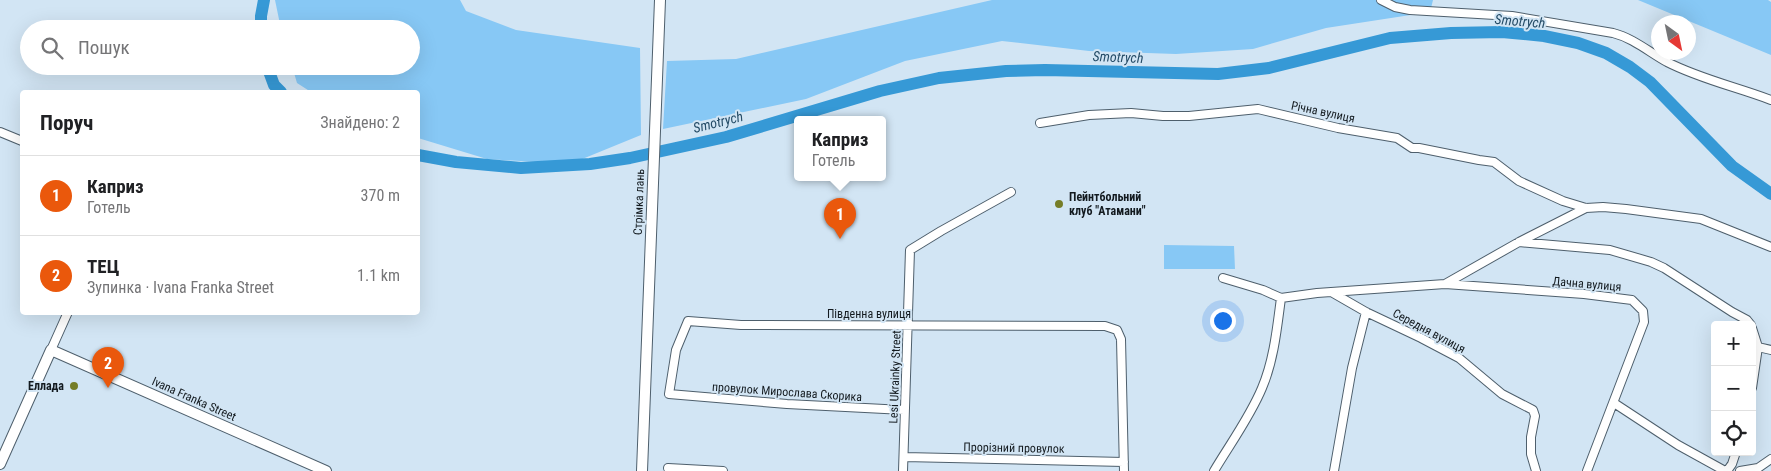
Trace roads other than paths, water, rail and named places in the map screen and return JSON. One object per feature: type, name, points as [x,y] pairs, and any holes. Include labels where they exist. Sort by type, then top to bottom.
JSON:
[{"type":"main road","name":"Стрімка лань","points":[[642,471],[660,2]]},
{"type":"main road","points":[[0,464],[51,350]]},
{"type":"main road","name":"Ivana Franka Street","points":[[51,350],[326,471]]},
{"type":"street","points":[[1381,0],[1395,7],[1426,12],[1512,16],[1625,36],[1678,67],[1771,100]]},
{"type":"street","name":"Річна вулиця","points":[[1040,123],[1089,114],[1132,113],[1189,116],[1258,109],[1338,128],[1397,138],[1412,148],[1494,162],[1519,181],[1563,201],[1586,208],[1626,209],[1701,219],[1771,247]]},
{"type":"street","points":[[0,132],[20,140]]},
{"type":"street","name":"Lesi Ukrainky Street","points":[[903,471],[910,250],[1011,192]]},
{"type":"street","name":"Річна вулиця","points":[[1444,284],[1519,242],[1586,208]]},
{"type":"street","points":[[1519,242],[1610,250],[1657,264],[1742,316],[1746,321]]},
{"type":"street","name":"Середня вулиця","points":[[1223,278],[1263,290],[1281,298],[1444,284]]},
{"type":"street","name":"Дачна вулиця","points":[[1444,284],[1584,294],[1632,300],[1643,310],[1644,322],[1587,471]]},
{"type":"street","name":"Середня вулиця","points":[[1333,293],[1366,312],[1459,358],[1502,394],[1534,411],[1536,416],[1531,437],[1531,454],[1536,471]]},
{"type":"street","points":[[1214,471],[1246,420],[1263,386],[1275,343],[1281,298]]},
{"type":"street","points":[[1334,471],[1352,368],[1366,312]]},
{"type":"street","points":[[51,350],[67,315]]},
{"type":"street","name":"Південна вулиця","points":[[669,394],[676,350],[688,321],[742,325],[1105,326],[1117,330],[1121,339],[1124,462]]},
{"type":"street","points":[[1755,366],[1758,347],[1756,341]]},
{"type":"street","points":[[1758,347],[1771,350]]},
{"type":"street","name":"провулок Мирослава Скорика","points":[[669,394],[787,404],[904,410]]},
{"type":"street","points":[[1614,403],[1678,445],[1726,471],[1732,464],[1735,456]]},
{"type":"street","name":"Прорізний провулок","points":[[904,457],[1124,462]]},
{"type":"street","points":[[1740,471],[1758,468],[1771,459]]},
{"type":"street","points":[[1124,462],[1124,471]]},
{"type":"street","points":[[668,468],[723,471]]},
{"type":"waterway","name":"Smotrych","points":[[261,20],[264,0]]},
{"type":"waterway","name":"Smotrych","points":[[796,116],[880,91],[939,78],[1006,71],[1045,70],[1218,74],[1269,68],[1390,38],[1451,33],[1502,32],[1544,36],[1578,43],[1606,53],[1630,67],[1650,82],[1732,166],[1771,194]]},
{"type":"waterway","name":"Smotrych","points":[[270,75],[274,85],[279,90]]},
{"type":"waterway","name":"Smotrych","points":[[420,155],[456,162],[521,168],[590,164],[630,158],[726,137],[794,117]]},
{"type":"place","name":"Пейнтбольний клуб \"Атамани\"","points":[[1059,204]]},
{"type":"place","name":"Каприз","points":[[840,239]]},
{"type":"place","name":"Еллада","points":[[74,386]]},
{"type":"place","name":"ТЕЦ","points":[[108,388]]}]
